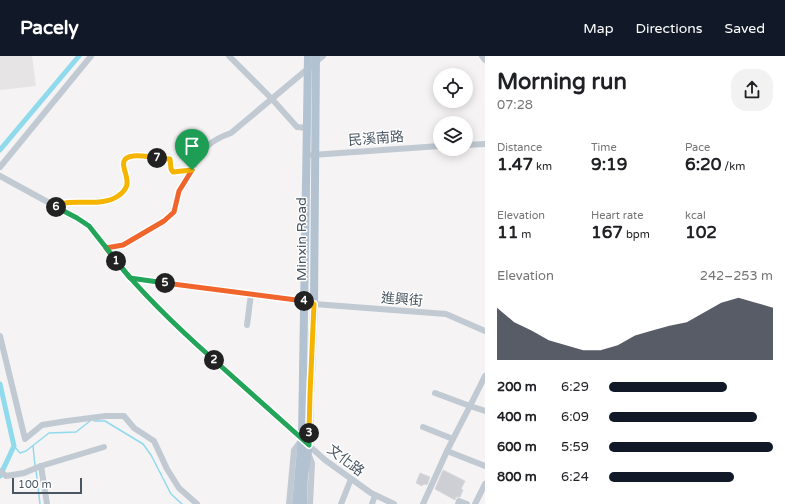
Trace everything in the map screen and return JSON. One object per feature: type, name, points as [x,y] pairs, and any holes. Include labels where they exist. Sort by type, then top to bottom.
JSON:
[{"type":"main road","name":"Minxin Road","points":[[301,474],[309,449],[314,304],[310,155],[306,128],[308,56]]},
{"type":"main road","name":"Minxin Road","points":[[301,474],[304,301],[310,155],[316,59]]},
{"type":"main road","points":[[296,504],[301,474]]},
{"type":"main road","points":[[301,474],[303,504]]},
{"type":"street","points":[[0,167],[91,56]]},
{"type":"street","points":[[229,56],[272,99],[297,127],[306,128]]},
{"type":"street","points":[[106,248],[123,245],[164,221],[174,212],[179,191],[205,148],[218,138],[231,133],[307,70],[316,59],[323,56]]},
{"type":"street","points":[[482,56],[485,60]]},
{"type":"street","points":[[473,145],[485,144]]},
{"type":"street","name":"民溪南路","points":[[310,155],[433,146]]},
{"type":"street","points":[[56,206],[68,203],[99,203],[110,201],[119,196],[126,189],[127,180],[123,170],[124,161],[133,156],[170,159],[171,169],[173,172],[192,170]]},
{"type":"street","name":"文化路","points":[[0,176],[56,206],[89,226],[130,278],[172,322],[302,440],[309,449],[375,495],[394,504]]},
{"type":"street","name":"進興街","points":[[130,278],[304,301],[314,304],[446,314],[485,331]]},
{"type":"street","points":[[247,325],[251,294]]},
{"type":"street","points":[[0,336],[25,439],[42,426],[106,416],[124,416],[134,428],[154,441],[167,469],[179,488],[197,504]]},
{"type":"street","points":[[423,504],[447,451],[485,376]]},
{"type":"street","points":[[435,393],[485,411]]},
{"type":"street","points":[[422,427],[453,439]]},
{"type":"street","points":[[289,504],[294,450],[302,440]]},
{"type":"street","points":[[0,471],[6,476],[24,473],[41,466],[104,447]]},
{"type":"street","points":[[309,449],[312,464],[310,504]]},
{"type":"street","points":[[447,451],[485,466]]},
{"type":"street","points":[[41,466],[47,504]]},
{"type":"street","points":[[292,504],[301,474]]},
{"type":"street","points":[[301,474],[306,504]]},
{"type":"street","points":[[341,504],[351,479]]},
{"type":"street","points":[[475,504],[485,484]]},
{"type":"street","points":[[372,504],[375,495]]},
{"type":"street","points":[[458,504],[459,500],[466,504]]},
{"type":"shaded area","points":[[0,56],[32,56],[36,86],[0,90]]},
{"type":"building","points":[[443,470],[465,481],[461,489],[463,490],[460,497],[456,497],[455,500],[435,489]]},
{"type":"building","points":[[420,473],[430,477],[427,485],[424,484],[422,486],[416,483]]},
{"type":"waterway","points":[[0,150],[79,56]]},
{"type":"waterway","points":[[0,384],[14,446],[0,476]]},
{"type":"waterway","points":[[14,446],[20,453],[26,451],[49,433],[76,432],[90,421]]},
{"type":"waterway","points":[[94,421],[105,421],[143,444],[151,455],[171,494],[182,504]]},
{"type":"waterway","points":[[33,446],[35,466]]},
{"type":"waterway","points":[[36,470],[40,504]]},
{"type":"route","points":[[192,170],[173,172],[171,169],[170,159],[133,156],[124,161],[123,170],[127,180],[126,189],[119,196],[110,201],[93,204],[68,203],[56,206],[89,226],[106,248],[130,278],[304,301],[314,304],[309,445],[172,322],[135,284],[106,248],[123,245],[164,221],[174,212],[179,191],[192,170]]}]
